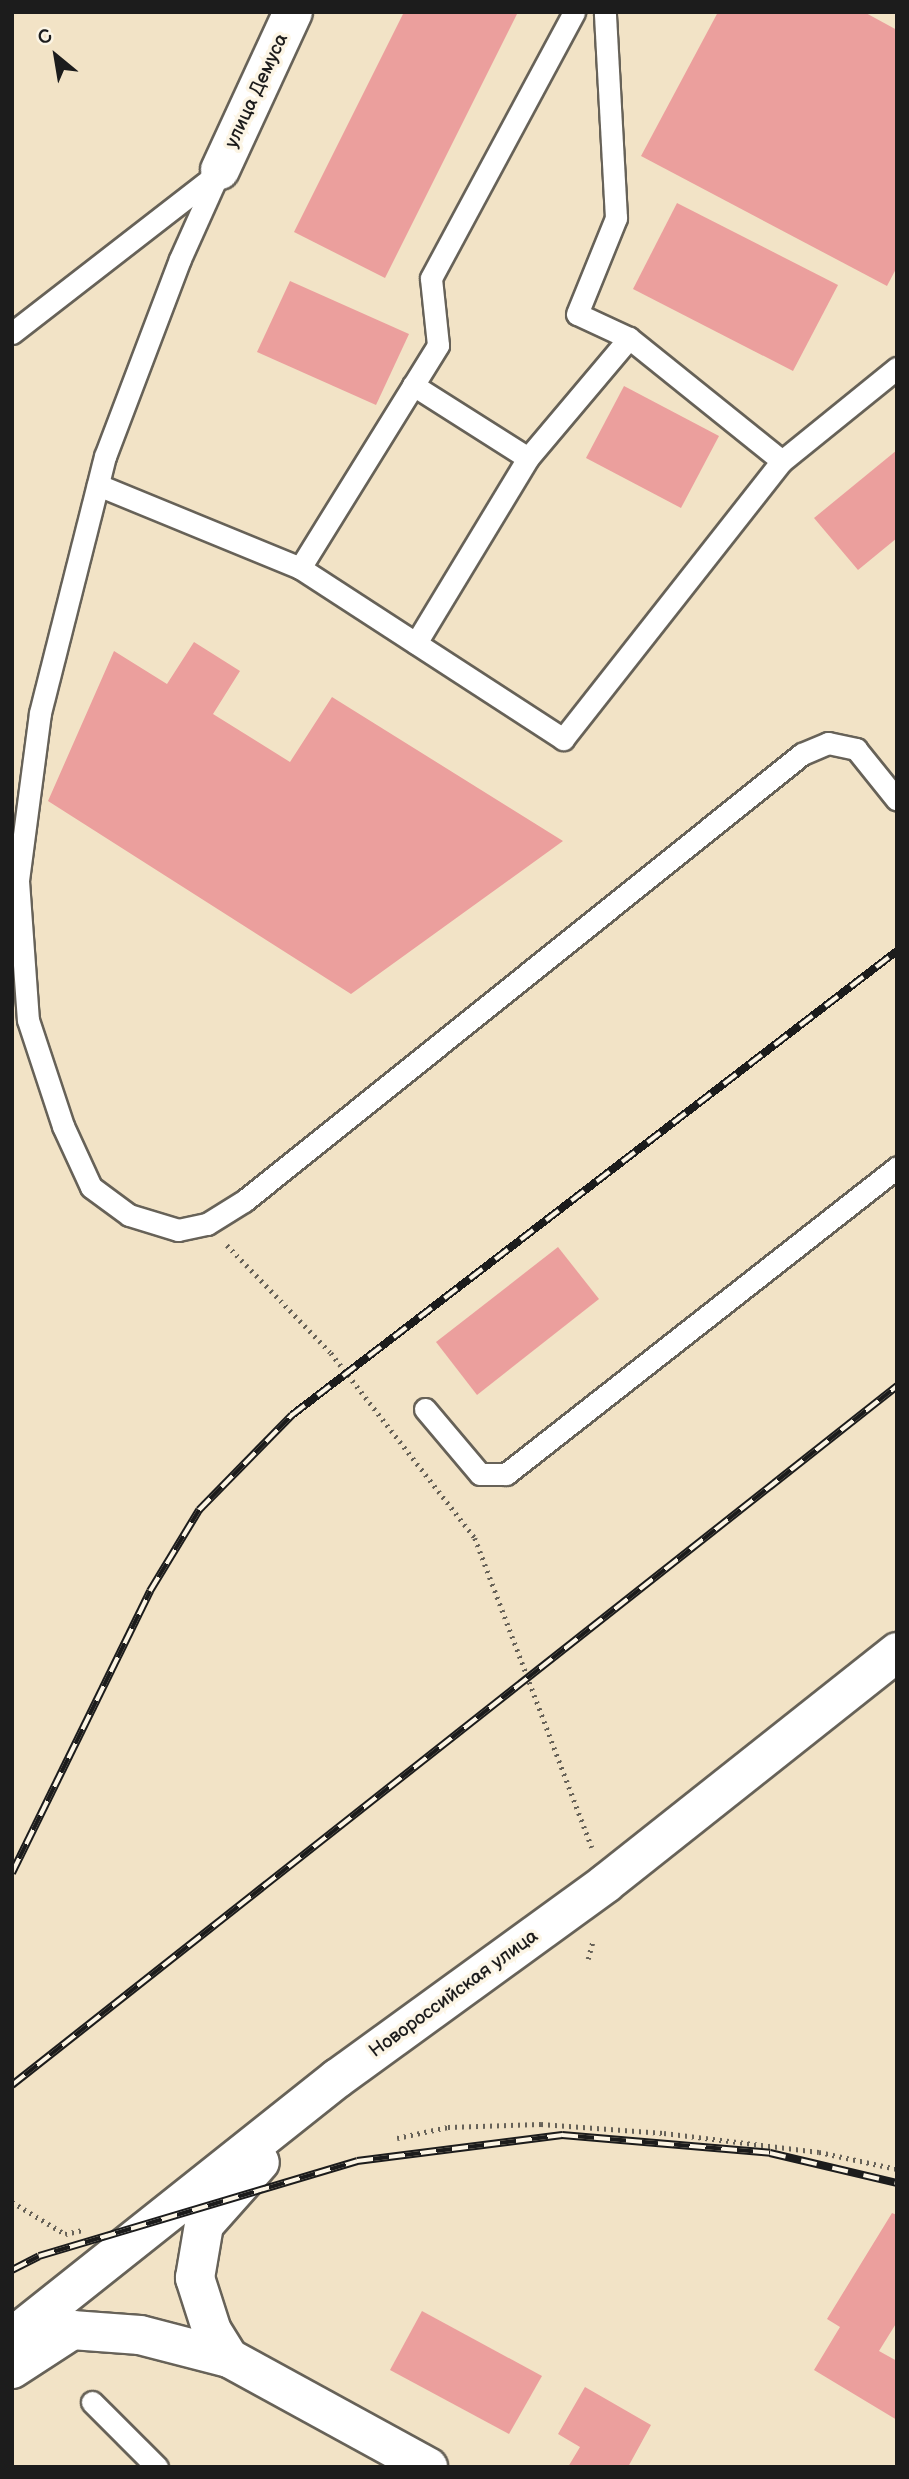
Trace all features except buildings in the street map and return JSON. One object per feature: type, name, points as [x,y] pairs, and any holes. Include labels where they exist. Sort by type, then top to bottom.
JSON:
[{"type":"street","name":"улица Демуса","points":[[220,170],[293,12]]},
{"type":"street","name":"Новороссийская улица","points":[[12,2337],[338,2078],[606,1883],[897,1652]]},
{"type":"street","points":[[229,2358],[212,2331],[195,2278],[204,2225],[338,2078]]},
{"type":"street","points":[[12,2369],[72,2330],[140,2335],[229,2358],[428,2467]]},
{"type":"lane","points":[[300,568],[438,345],[431,278],[574,12]]},
{"type":"lane","points":[[605,12],[616,218],[577,314],[629,338],[782,461]]},
{"type":"lane","points":[[12,333],[220,170]]},
{"type":"lane","points":[[220,170],[180,259],[98,485],[40,713],[18,881],[28,1020],[63,1126],[92,1187],[129,1215],[178,1230],[207,1224],[243,1201],[802,754],[828,743],[856,749],[897,800]]},
{"type":"lane","points":[[416,643],[528,458],[629,338]]},
{"type":"lane","points":[[98,485],[300,568],[563,739],[782,461],[897,368]]},
{"type":"lane","points":[[413,385],[528,458]]},
{"type":"lane","points":[[425,1409],[480,1474],[506,1475],[897,1167]]},
{"type":"lane","points":[[92,2402],[157,2467]]},
{"type":"path","points":[[207,1224],[331,1353],[475,1538],[606,1883],[588,1959]]},
{"type":"path","points":[[397,2138],[448,2127],[541,2124],[664,2133],[819,2152],[897,2169]]},
{"type":"path","points":[[12,2202],[65,2234],[126,2222],[136,2236]]},
{"type":"railway","points":[[12,1873],[150,1591],[199,1510],[292,1415],[897,951]]},
{"type":"railway","points":[[12,2085],[897,1386]]},
{"type":"railway","points":[[12,2270],[39,2256],[357,2161],[562,2135],[770,2153],[897,2183]]}]
